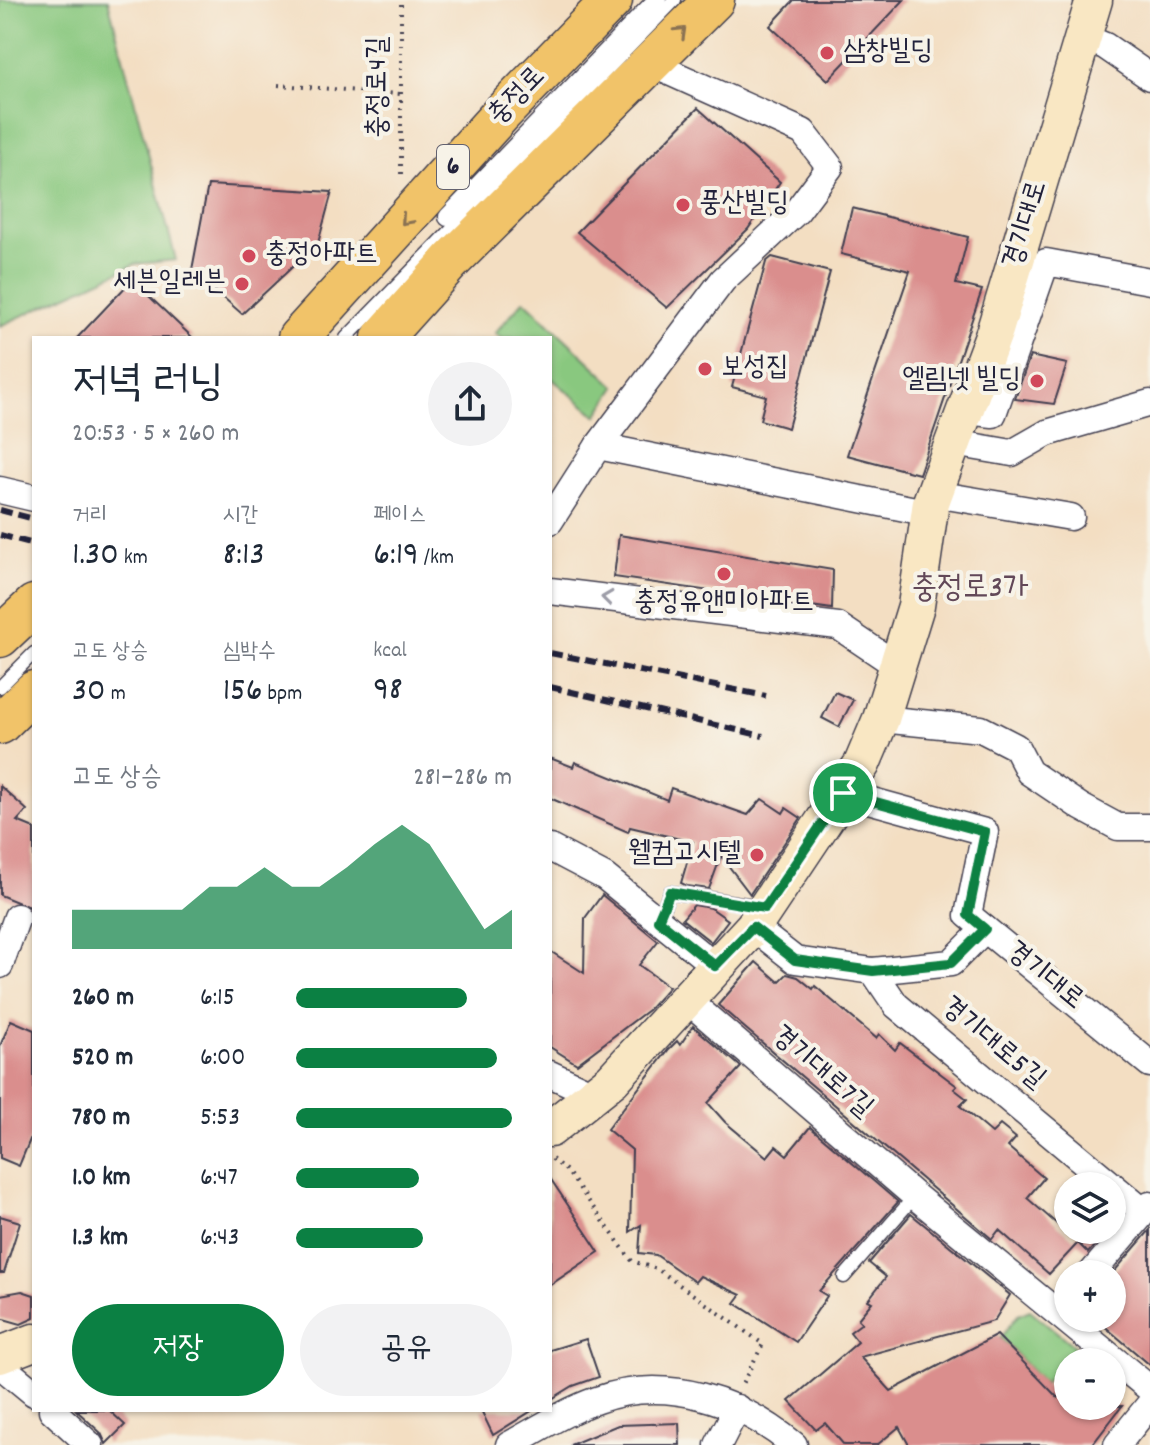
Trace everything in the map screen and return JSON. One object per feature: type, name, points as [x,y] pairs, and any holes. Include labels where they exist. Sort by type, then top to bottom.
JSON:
[{"type":"main road","name":"충정로","points":[[300,336],[500,115],[612,0]]},
{"type":"main road","name":"6","points":[[384,336],[451,261],[714,0]]},
{"type":"main road","name":"경기대로","points":[[552,1127],[612,1080],[759,918],[862,764],[881,719],[916,606],[932,503],[995,330],[1094,0]]},
{"type":"main road","points":[[0,637],[32,607]]},
{"type":"main road","points":[[0,724],[32,693]]},
{"type":"main road","points":[[0,1355],[32,1343]]},
{"type":"street","points":[[640,0],[491,149],[445,211],[446,217],[657,0]]},
{"type":"street","points":[[1083,37],[1105,46],[1150,77]]},
{"type":"street","points":[[552,518],[598,446],[723,280],[797,211],[830,167],[803,132],[649,63]]},
{"type":"street","name":"경기대로","points":[[960,427],[993,414],[1046,262],[1150,281]]},
{"type":"street","points":[[960,427],[1012,453],[1047,433],[1150,403]]},
{"type":"street","points":[[598,446],[932,503],[1071,517]]},
{"type":"street","points":[[0,490],[32,498]]},
{"type":"street","points":[[552,591],[838,626],[896,665]]},
{"type":"street","points":[[881,719],[981,729],[1016,747],[1029,772],[1081,807],[1118,827],[1150,827]]},
{"type":"street","name":"경기대로","points":[[843,793],[985,832],[968,915],[1150,1064]]},
{"type":"street","points":[[552,849],[605,877],[715,966]]},
{"type":"street","points":[[0,965],[17,916]]},
{"type":"street","points":[[759,918],[795,960],[873,971],[951,963],[985,929]]},
{"type":"street","name":"경기대로5길","points":[[873,971],[907,1015],[1147,1208]]},
{"type":"street","name":"경기대로7길","points":[[685,998],[915,1196],[1054,1300]]},
{"type":"street","points":[[552,1075],[593,1094]]},
{"type":"street","points":[[1103,1260],[1147,1208]]},
{"type":"street","name":"경기대로7길","points":[[1090,1332],[1150,1389]]},
{"type":"street","points":[[0,1365],[32,1391]]},
{"type":"street","points":[[509,1445],[577,1408],[631,1392],[684,1392],[737,1408],[759,1419],[794,1445]]},
{"type":"street","points":[[1117,1445],[1150,1404]]},
{"type":"street","points":[[718,1445],[737,1408]]},
{"type":"street","points":[[54,1412],[90,1445]]},
{"type":"lane","points":[[348,336],[675,0]]},
{"type":"lane","points":[[0,687],[32,655]]},
{"type":"lane","points":[[658,920],[670,892],[759,918]]},
{"type":"lane","points":[[844,1277],[915,1196]]},
{"type":"path","name":"충정로4길","points":[[401,0],[401,174]]},
{"type":"path","points":[[278,85],[400,94]]},
{"type":"path","points":[[552,1159],[567,1171],[632,1261],[657,1269],[763,1344],[740,1388],[737,1408]]},
{"type":"green space","points":[[0,0],[108,0],[176,260],[135,264],[0,326]]},
{"type":"green space","points":[[524,300],[616,387],[597,416],[552,379],[552,336],[499,336],[495,333]]},
{"type":"green space","points":[[1030,1310],[1075,1347],[1054,1348],[1054,1372],[1044,1384],[1000,1338],[1018,1315]]},
{"type":"building","name":"삼창빌딩","points":[[794,0],[904,0],[828,80],[770,26]]},
{"type":"building","name":"풍산빌딩","points":[[698,108],[780,182],[748,229],[667,308],[577,232]]},
{"type":"building","name":"충정아파트","points":[[208,185],[332,192],[318,243],[242,314],[192,270]]},
{"type":"building","points":[[852,208],[968,237],[956,284],[982,290],[919,474],[847,455],[910,271],[841,254]]},
{"type":"building","points":[[772,257],[830,272],[788,428],[760,420],[766,396],[732,387],[766,262]]},
{"type":"building","points":[[132,280],[191,336],[79,336]]},
{"type":"building","name":"엘림넷 빌딩","points":[[1030,356],[1067,364],[1054,404],[1015,399]]},
{"type":"building","name":"충정유앤미아파트","points":[[619,535],[833,570],[832,609],[614,577]]},
{"type":"building","points":[[835,692],[853,700],[839,727],[822,718]]},
{"type":"building","points":[[552,759],[573,767],[575,762],[667,800],[671,788],[748,815],[762,799],[783,813],[786,808],[801,818],[750,894],[721,856],[709,889],[681,883],[693,842],[630,827],[628,832],[552,799]]},
{"type":"building","points":[[0,786],[27,810],[17,821],[32,827],[32,908],[0,895]]},
{"type":"building","points":[[602,895],[658,941],[639,965],[669,987],[648,1010],[577,1064],[552,1048],[552,952],[584,973],[585,918]]},
{"type":"building","points":[[694,905],[711,908],[728,920],[711,942],[682,919]]},
{"type":"building","points":[[756,962],[779,982],[787,974],[798,977],[813,989],[815,986],[876,1038],[879,1034],[895,1050],[900,1043],[957,1086],[954,1089],[967,1099],[960,1106],[992,1133],[1000,1125],[1016,1138],[1008,1147],[1044,1178],[1027,1198],[1054,1222],[1054,1244],[1077,1244],[1062,1260],[1054,1260],[1054,1269],[1049,1274],[999,1230],[992,1239],[718,1005]]},
{"type":"building","points":[[11,1020],[32,1029],[32,1135],[19,1166],[0,1158],[0,1046]]},
{"type":"building","points":[[693,1026],[741,1067],[708,1103],[725,1122],[767,1157],[776,1146],[787,1155],[810,1127],[898,1202],[819,1291],[827,1296],[796,1342],[735,1303],[741,1295],[700,1276],[695,1282],[656,1255],[639,1253],[641,1225],[630,1232],[632,1150],[607,1129],[669,1049],[677,1041],[680,1045]]},
{"type":"building","points":[[552,1181],[599,1252],[552,1284]]},
{"type":"building","points":[[911,1214],[1010,1295],[994,1321],[860,1357],[891,1391],[997,1335],[1054,1394],[1054,1420],[1111,1420],[1092,1445],[909,1445],[899,1427],[877,1445],[844,1445],[825,1423],[816,1430],[789,1401],[858,1342],[850,1332],[862,1323],[858,1319],[886,1277],[869,1263]]},
{"type":"building","points":[[0,1216],[20,1222],[4,1273],[0,1273]]},
{"type":"building","points":[[1150,1230],[1150,1365],[1111,1332],[1126,1332],[1124,1260]]},
{"type":"building","points":[[1079,1244],[1096,1244],[1088,1253]]},
{"type":"building","points":[[22,1291],[32,1294],[32,1319],[21,1324],[0,1318],[0,1295]]},
{"type":"building","points":[[586,1339],[599,1377],[573,1386],[552,1399],[552,1349]]},
{"type":"building","points":[[78,1412],[111,1412],[125,1425],[106,1444],[101,1433]]},
{"type":"building","points":[[482,1412],[530,1412],[493,1435]]},
{"type":"building","points":[[679,1423],[680,1445],[570,1445],[618,1425]]},
{"type":"railway","points":[[0,510],[32,518]]},
{"type":"railway","points":[[0,535],[32,543]]},
{"type":"railway","points":[[552,653],[766,696]]},
{"type":"railway","points":[[552,687],[763,736]]},
{"type":"place","name":"삼창빌딩","points":[[827,53]]},
{"type":"place","name":"풍산빌딩","points":[[683,205]]},
{"type":"place","name":"충정아파트","points":[[249,256]]},
{"type":"place","name":"세븐일레븐","points":[[242,284]]},
{"type":"place","name":"보성집","points":[[705,369]]},
{"type":"place","name":"엘림넷 빌딩","points":[[1037,381]]},
{"type":"place","name":"충정유앤미아파트","points":[[724,574]]},
{"type":"place","name":"웰컴고시텔","points":[[757,855]]},
{"type":"district","name":"충정로3가","points":[[970,590]]},
{"type":"route","points":[[843,793],[926,813],[985,832],[968,915],[985,929],[951,963],[873,971],[795,960],[753,927],[715,966],[658,920],[670,892],[765,908],[843,793]]}]
